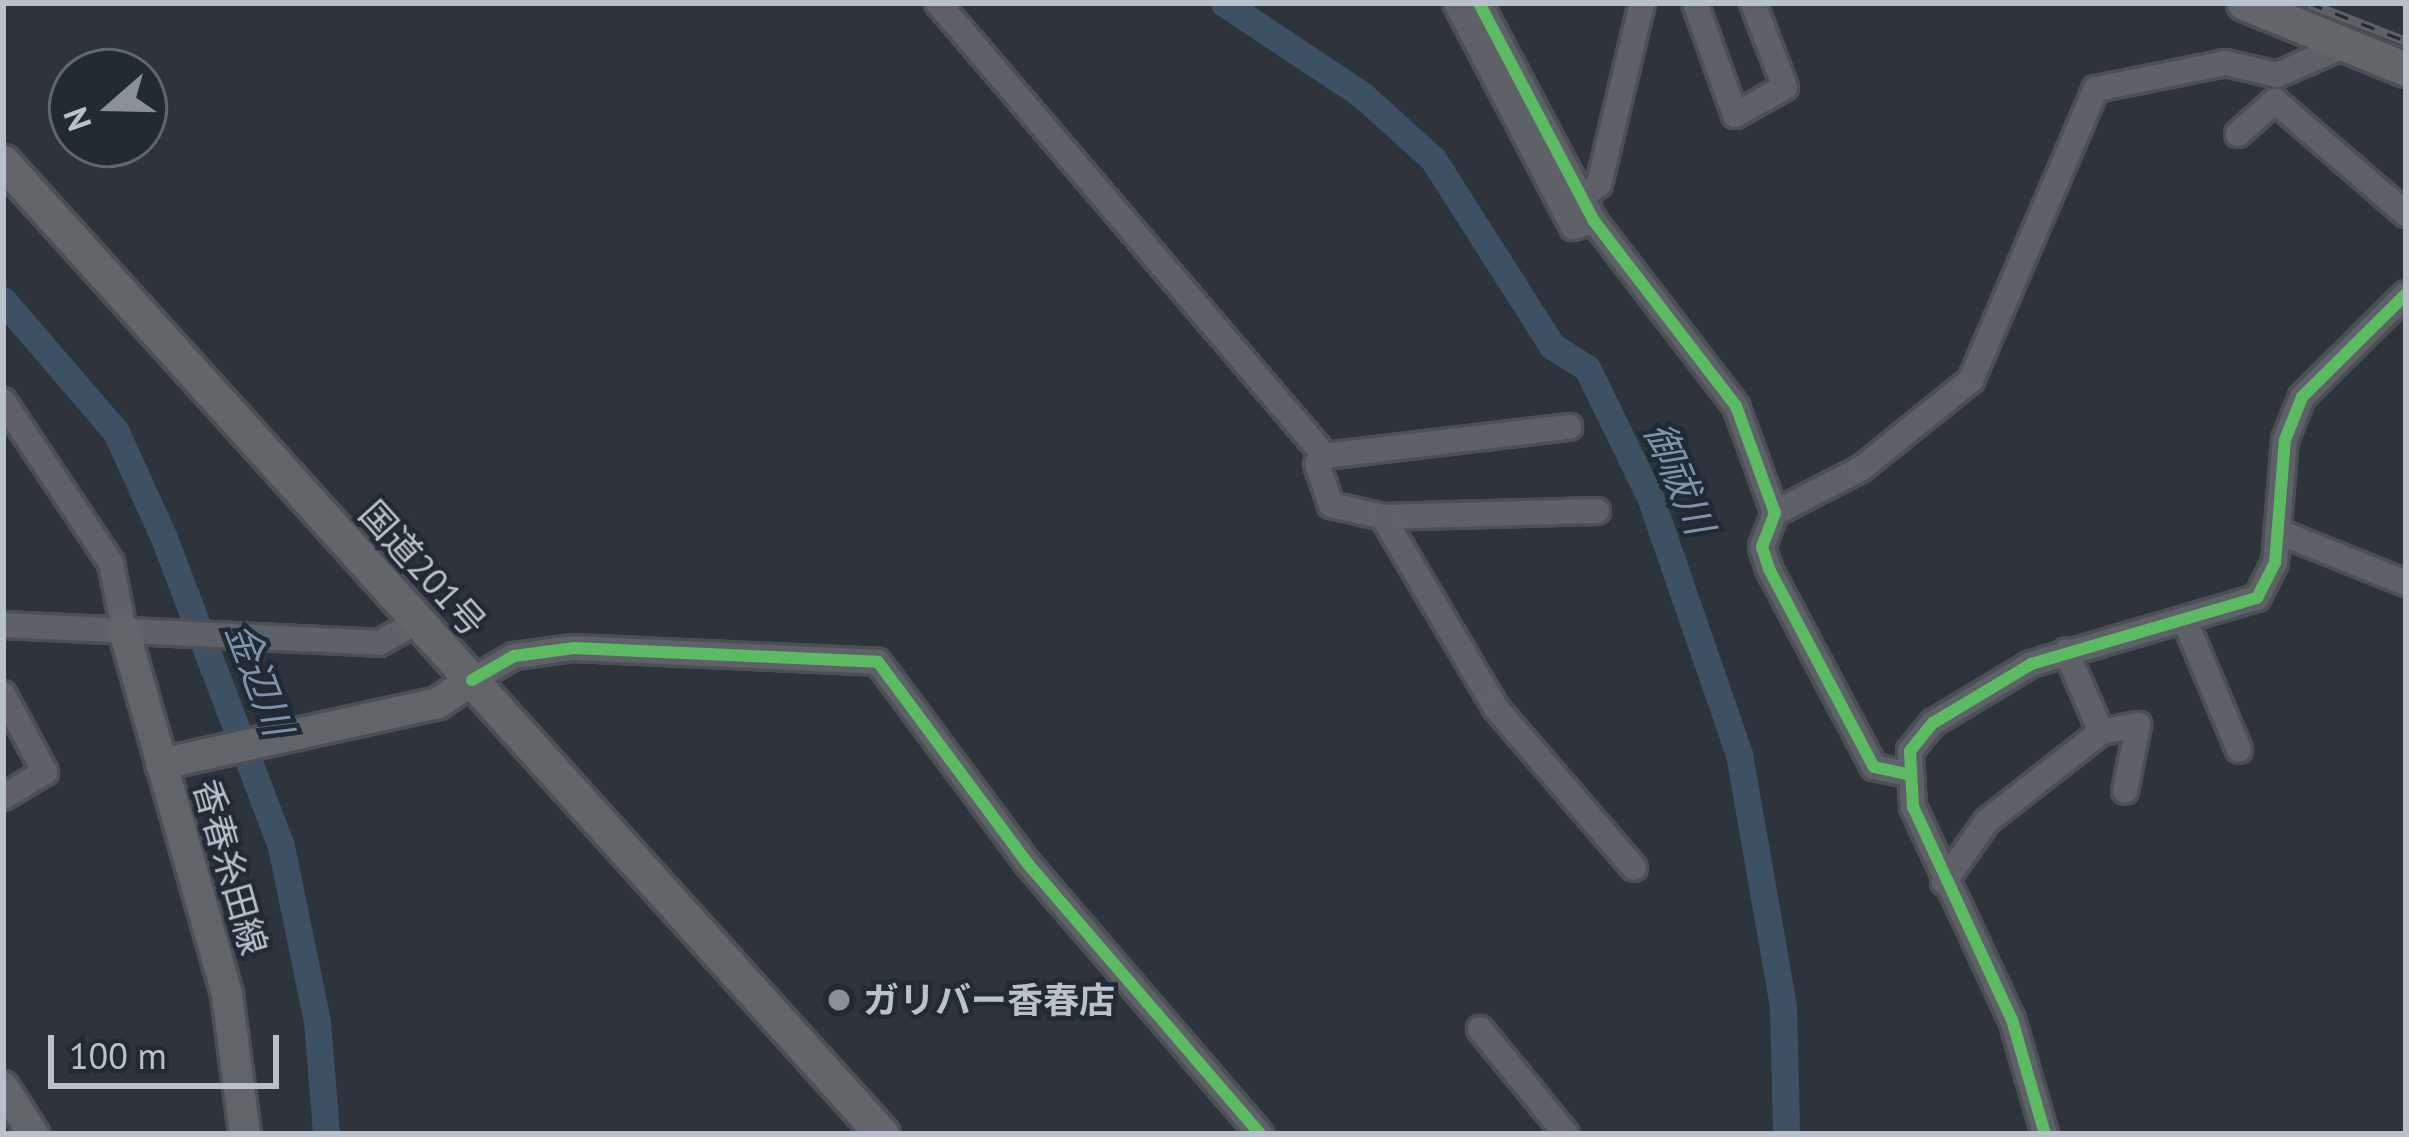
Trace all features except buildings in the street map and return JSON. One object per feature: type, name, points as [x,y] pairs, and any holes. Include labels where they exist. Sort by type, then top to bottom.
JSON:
[{"type":"highway","points":[[2244,3],[2406,69]]},
{"type":"highway","name":"国道201号","points":[[3,162],[856,1134]]},
{"type":"highway","name":"国道201号","points":[[3,186],[402,630],[464,685],[882,1134]]},
{"type":"main road","name":"香春糸田線","points":[[129,631],[168,761],[226,995],[245,1134]]},
{"type":"main road","name":"香春糸田線","points":[[168,761],[464,685]]},
{"type":"main road","points":[[3,1087],[33,1134]]},
{"type":"street","points":[[938,3],[1325,456]]},
{"type":"street","points":[[1456,3],[1583,224],[1736,406],[1775,513],[1762,548],[1769,568],[1874,766],[1906,774]]},
{"type":"street","points":[[1479,3],[1581,198],[1583,224]]},
{"type":"street","points":[[1581,198],[1599,184],[1642,3]]},
{"type":"street","points":[[1695,3],[1735,115],[1785,87],[1753,3]]},
{"type":"street","points":[[1775,513],[1862,468],[1971,380],[2096,89],[2225,62],[2277,75],[2348,44]]},
{"type":"street","points":[[2238,134],[2275,101],[2406,214]]},
{"type":"street","points":[[2045,1134],[2012,1020],[1944,882],[1906,774],[1933,723],[2066,651],[2187,626],[2257,598],[2276,531],[2302,397],[2406,294]]},
{"type":"street","points":[[3,400],[111,563],[129,631]]},
{"type":"street","points":[[1569,428],[1325,456],[1317,464],[1331,505],[1383,517],[1598,511]]},
{"type":"street","points":[[1383,517],[1496,708],[1634,868]]},
{"type":"street","points":[[2276,531],[2406,583]]},
{"type":"street","points":[[3,625],[379,644],[402,630]]},
{"type":"street","points":[[2187,626],[2239,750]]},
{"type":"street","points":[[464,685],[514,656],[574,648],[878,662],[1041,879],[1259,1134]]},
{"type":"street","points":[[2066,651],[2101,732]]},
{"type":"street","points":[[3,694],[45,772],[3,797]]},
{"type":"street","points":[[1944,882],[1987,821],[2101,732],[2138,725],[2125,791]]},
{"type":"street","points":[[1480,1029],[1566,1134]]},
{"type":"waterway","name":"御祓川","points":[[1224,3],[1361,94],[1433,159],[1552,346],[1587,368],[1650,497],[1739,754],[1783,1007],[1786,1134]]},
{"type":"waterway","name":"金辺川","points":[[3,300],[116,432],[164,538],[281,846],[317,1021],[326,1134]]},
{"type":"railway","points":[[2309,3],[2406,41]]},
{"type":"cycle path","points":[[1479,3],[1594,221],[1736,406],[1775,513],[1762,547],[1769,569],[1874,767],[1907,774]]},
{"type":"cycle path","points":[[2045,1134],[2012,1020],[1913,807],[1910,751],[1933,723],[2031,664],[2257,598],[2275,563],[2285,440],[2302,397],[2406,294]]},
{"type":"cycle path","points":[[472,680],[514,656],[574,648],[878,662],[1028,864],[1260,1134]]},
{"type":"place","name":"ガリバー香春店","points":[[839,1000]]}]
